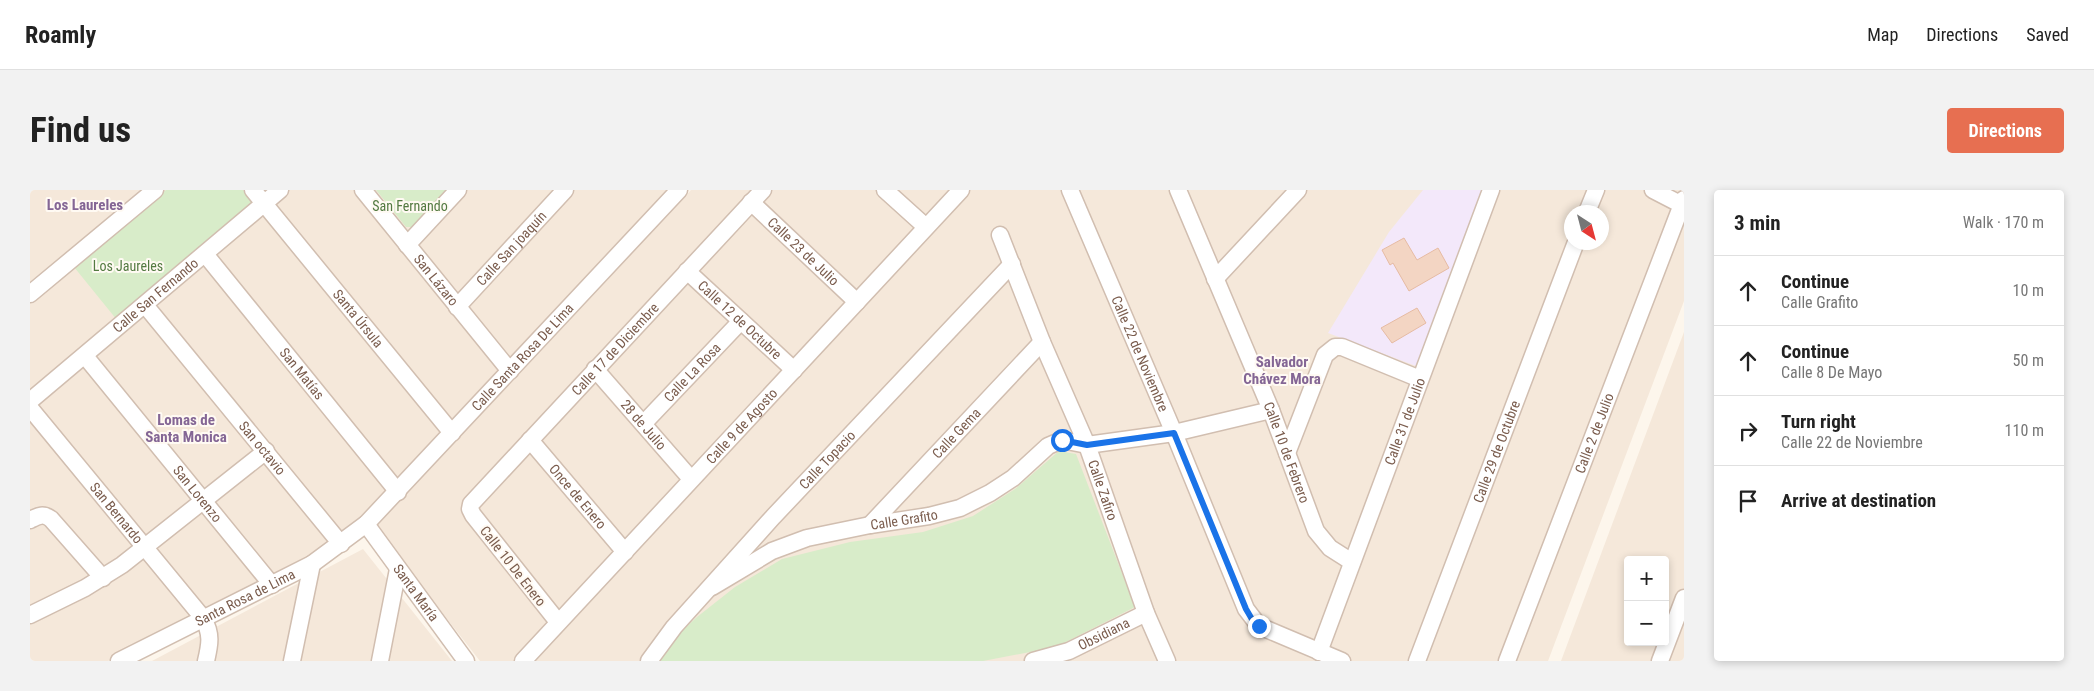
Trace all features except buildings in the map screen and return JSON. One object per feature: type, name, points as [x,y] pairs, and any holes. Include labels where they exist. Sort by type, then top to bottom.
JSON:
[{"type":"street","points":[[30,294],[155,190]]},
{"type":"street","name":"Santa Úrsula","points":[[253,190],[452,433]]},
{"type":"street","name":"Calle San Fernando","points":[[30,401],[86,356],[280,190]]},
{"type":"street","name":"San Lázaro","points":[[363,190],[510,371]]},
{"type":"street","points":[[407,245],[458,190]]},
{"type":"street","name":"Calle San joaquín","points":[[457,307],[565,190]]},
{"type":"street","name":"Calle Santa Rosa De Lima","points":[[366,524],[679,190]]},
{"type":"street","points":[[885,190],[926,228]]},
{"type":"street","name":"Calle 9 de Agosto","points":[[523,661],[961,190]]},
{"type":"street","name":"Calle 22 de Noviembre","points":[[1070,190],[1174,433],[1249,615],[1259,626],[1342,661]]},
{"type":"street","name":"Calle 10 de Febrero","points":[[1178,190],[1271,410],[1316,531],[1330,548],[1352,562]]},
{"type":"street","points":[[1215,280],[1298,190]]},
{"type":"street","name":"Calle 31 de Julio","points":[[1319,652],[1491,190]]},
{"type":"street","points":[[1591,205],[1596,190]]},
{"type":"street","points":[[1653,190],[1683,202]]},
{"type":"street","name":"Calle 17 de Diciembre","points":[[470,509],[474,499],[757,196]]},
{"type":"street","name":"Calle 23 de Julio","points":[[757,196],[857,302]]},
{"type":"street","name":"Calle 2 de Julio","points":[[1507,661],[1683,202]]},
{"type":"street","name":"Calle Zafiro","points":[[1000,235],[1042,342],[1087,445],[1146,613],[1167,661]]},
{"type":"street","name":"Calle 29 de Octubre","points":[[1417,661],[1573,250]]},
{"type":"street","name":"San Matías","points":[[205,254],[398,492]]},
{"type":"street","name":"Calle Topacio","points":[[649,661],[674,627],[1012,264]]},
{"type":"street","name":"Calle 12 de Octubre","points":[[687,271],[794,370]]},
{"type":"street","name":"San octavio","points":[[145,305],[341,544]]},
{"type":"street","name":"Calle La Rosa","points":[[644,423],[741,321]]},
{"type":"street","name":"Calle Gema","points":[[870,525],[1042,342]]},
{"type":"street","points":[[1287,453],[1325,355],[1335,347],[1342,347],[1420,379]]},
{"type":"street","name":"San Lorenzo","points":[[86,356],[272,585]]},
{"type":"street","name":"28 de Julio","points":[[595,370],[644,423],[691,479]]},
{"type":"street","name":"San Bernardo","points":[[30,408],[203,618]]},
{"type":"street","name":"Calle Grafito","points":[[712,587],[772,551],[807,538],[870,525],[929,516],[960,508],[1005,483],[1056,442],[1069,440],[1087,445],[1174,433],[1271,410]]},
{"type":"street","name":"Once de Enero","points":[[530,440],[626,552]]},
{"type":"street","points":[[30,615],[103,578],[145,548],[266,451]]},
{"type":"street","name":"Calle 10 De Enero","points":[[470,509],[558,622]]},
{"type":"street","points":[[30,520],[44,515],[51,518],[103,578]]},
{"type":"street","name":"Santa Rosa de Lima","points":[[121,660],[312,564],[366,524]]},
{"type":"street","name":"Santa María","points":[[366,524],[464,660]]},
{"type":"street","points":[[292,661],[312,564]]},
{"type":"street","points":[[380,661],[398,570]]},
{"type":"street","points":[[1660,661],[1682,609]]},
{"type":"street","name":"Obsidiana","points":[[1033,661],[1069,650],[1146,613]]},
{"type":"street","points":[[203,618],[209,628],[211,637],[206,661]]},
{"type":"shaded area","name":"Lomas de Santa Monica","points":[[30,190],[682,190],[359,518],[306,560],[108,661],[30,661]]},
{"type":"shaded area","points":[[691,190],[1684,190],[1684,301],[1548,661],[480,661],[375,527]]},
{"type":"shaded area","points":[[1423,190],[1482,190],[1416,366],[1328,333],[1389,232]]},
{"type":"shaded area","points":[[1684,332],[1684,661],[1561,661]]},
{"type":"shaded area","points":[[363,549],[452,661],[152,661]]},
{"type":"green space","name":"Los Jaureles","points":[[166,190],[243,190],[255,204],[117,320],[74,267]]},
{"type":"green space","name":"San Fernando","points":[[376,190],[448,190],[414,227],[406,227]]},
{"type":"green space","points":[[1059,451],[1076,454],[1135,607],[1056,647],[983,661],[659,661],[671,641],[697,617],[735,587],[782,559],[850,542],[923,532],[973,516],[1015,489]]},
{"type":"district","name":"Los Laureles","points":[[85,205]]},
{"type":"district","name":"Salvador Chávez Mora","points":[[1282,370]]},
{"type":"district","name":"Lomas de Santa Monica","points":[[186,428]]},
{"type":"route","points":[[1062,440],[1087,445],[1174,433],[1246,609],[1253,621],[1259,626]]}]
